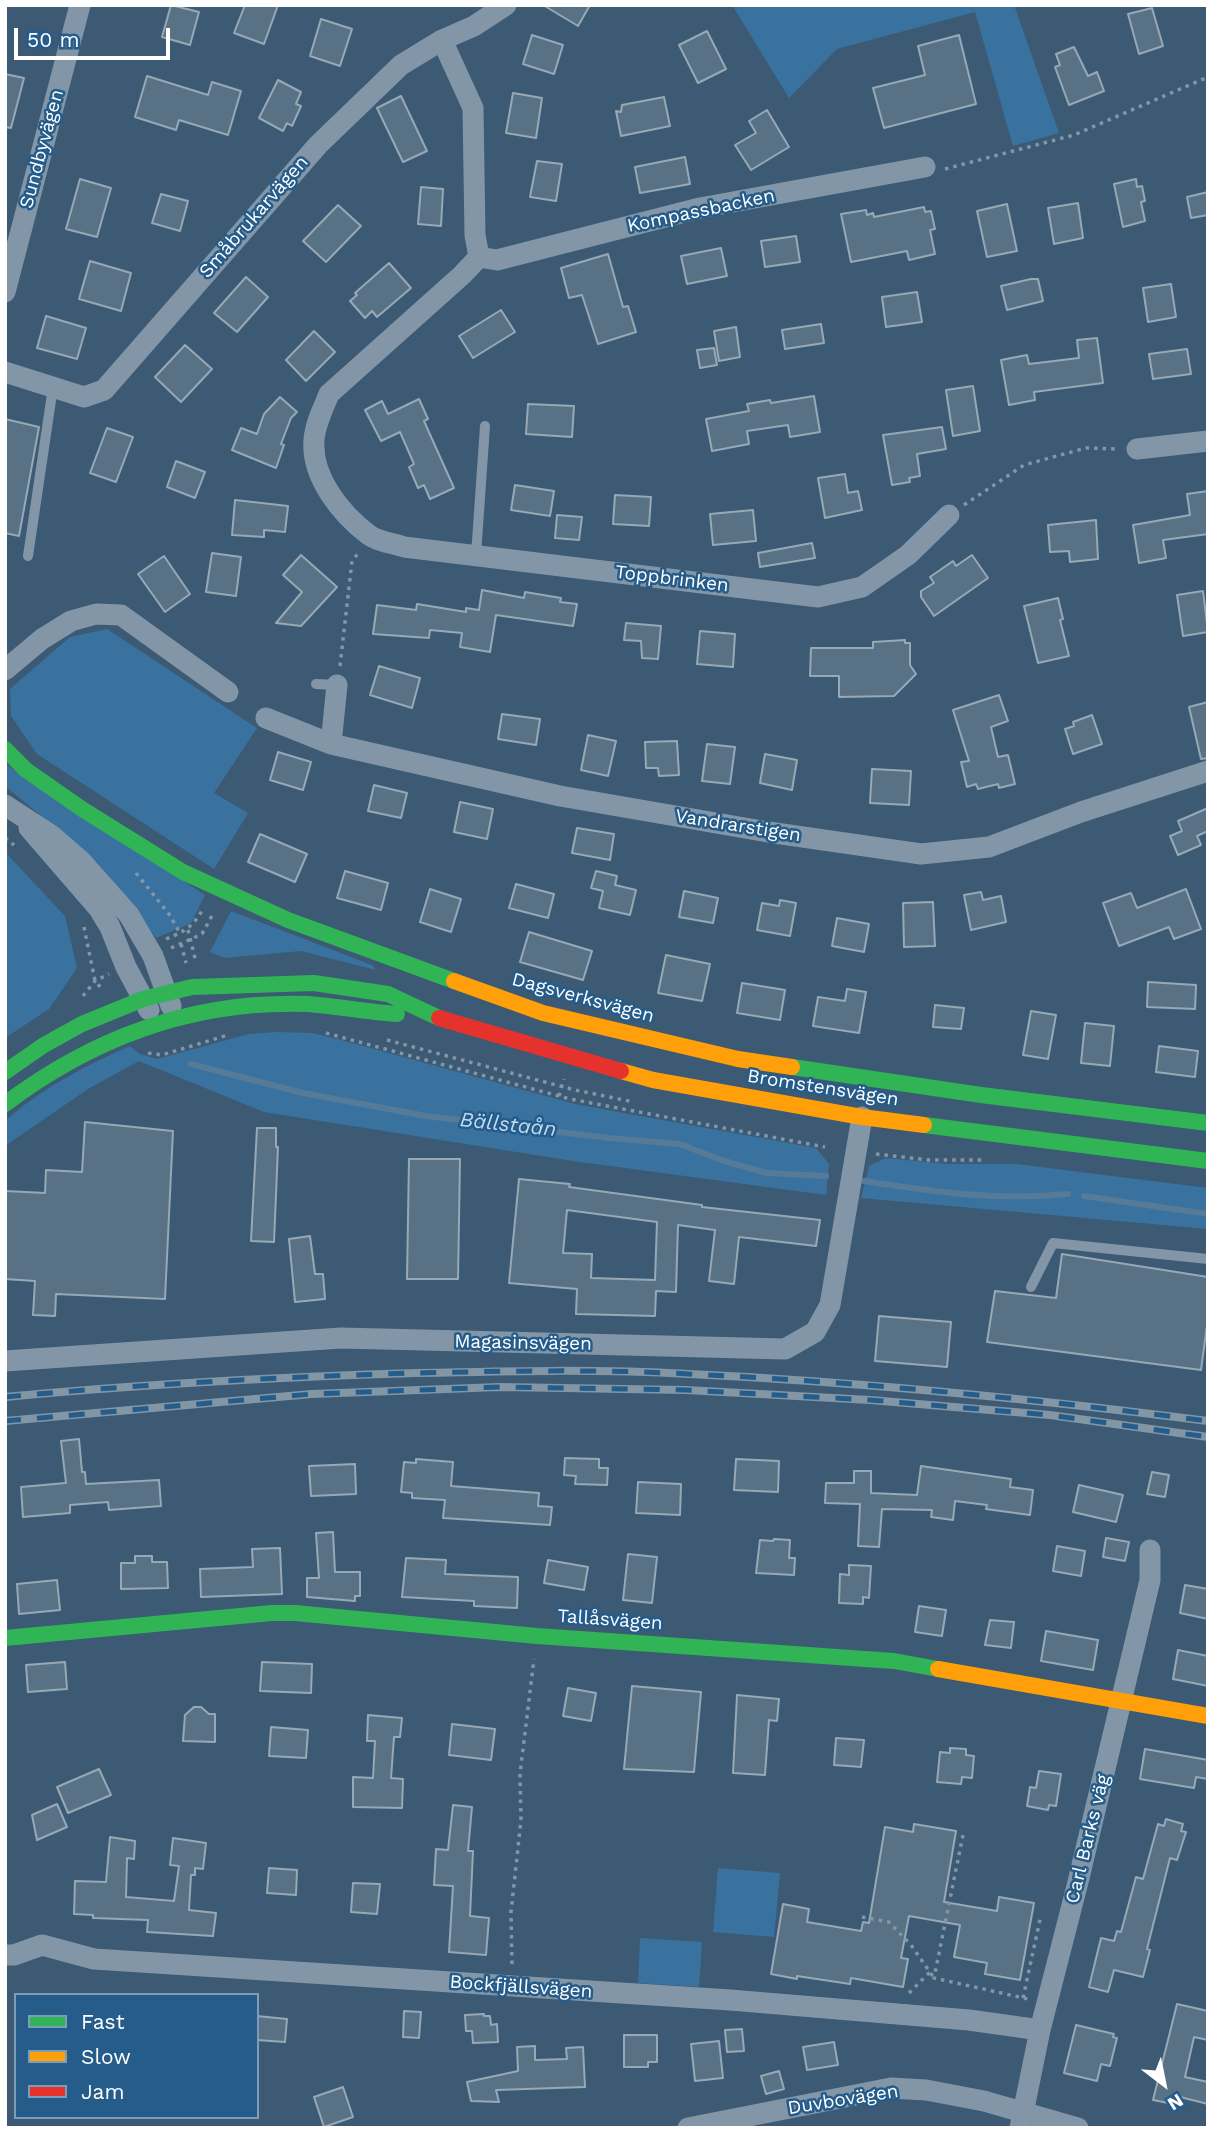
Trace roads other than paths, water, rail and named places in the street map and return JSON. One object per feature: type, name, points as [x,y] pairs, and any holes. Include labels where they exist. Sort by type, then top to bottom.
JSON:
[{"type":"street","name":"Sundbyvägen","points":[[5,292],[80,5]]},
{"type":"street","name":"Småbrukarvägen","points":[[5,372],[84,397],[104,390],[317,145],[401,65],[442,40],[474,26],[506,5]]},
{"type":"street","points":[[442,40],[472,108],[475,235],[479,257]]},
{"type":"street","name":"Kompassbacken","points":[[479,257],[497,260],[700,208],[925,167]]},
{"type":"street","name":"Toppbrinken","points":[[479,257],[329,394],[319,416],[314,441],[316,462],[326,487],[346,513],[371,537],[404,547],[818,597],[862,587],[908,555],[949,515]]},
{"type":"street","points":[[1137,450],[1208,441]]},
{"type":"street","points":[[5,670],[41,639],[71,621],[96,614],[121,615],[228,692]]},
{"type":"street","points":[[331,744],[337,685]]},
{"type":"street","name":"Vandrarstigen","points":[[266,718],[331,744],[560,796],[768,832],[921,854],[989,847],[1081,812],[1208,771]]},
{"type":"street","name":"Dagsverksvägen","points":[[5,748],[26,770],[82,809],[183,872],[288,920],[543,1013],[738,1059],[981,1095],[1208,1123]]},
{"type":"street","points":[[12,811],[51,835],[105,885],[142,934],[166,993],[167,1021]]},
{"type":"street","points":[[12,811],[99,909],[115,936],[126,967],[143,999],[167,1021]]},
{"type":"street","name":"Bromstensvägen","points":[[5,1072],[44,1045],[82,1024],[143,999],[213,985],[314,983],[388,994],[439,1018],[653,1080],[862,1117],[1208,1161]]},
{"type":"street","name":"Bromstensvägen","points":[[5,1104],[27,1086],[83,1051],[167,1021],[234,1008],[297,1004],[439,1018]]},
{"type":"street","name":"Magasinsvägen","points":[[5,1361],[341,1338],[786,1349],[815,1332],[830,1305],[862,1117]]},
{"type":"street","name":"Carl Barks väg","points":[[1022,2120],[1040,2030],[1150,1580],[1150,1550]]},
{"type":"street","name":"Tallåsvägen","points":[[5,1638],[272,1613],[537,1636],[894,1661],[1208,1716]]},
{"type":"street","name":"Bockfjällsvägen","points":[[5,1955],[13,1955],[41,1945],[94,1959],[743,2001],[969,2020],[1040,2030]]},
{"type":"street","name":"Duvbovägen","points":[[688,2128],[891,2088],[926,2090],[984,2101],[1022,2120],[1078,2128]]},
{"type":"lane","points":[[28,556],[53,387]]},
{"type":"lane","points":[[476,555],[485,426]]},
{"type":"lane","points":[[316,684],[337,685]]},
{"type":"lane","points":[[1031,1287],[1053,1243],[1208,1259]]},
{"type":"waterway","name":"Bällstaån","points":[[191,1064],[303,1093],[426,1116],[680,1144],[724,1161],[767,1173],[826,1176]]},
{"type":"waterway","name":"Bällstaån","points":[[864,1181],[991,1196],[1068,1194]]},
{"type":"waterway","name":"Bällstaån","points":[[1084,1196],[1208,1214]]},
{"type":"railway","points":[[5,1397],[313,1377],[621,1371],[884,1387],[1208,1421]]},
{"type":"railway","points":[[5,1421],[312,1394],[500,1387],[686,1390],[870,1400],[1050,1415],[1208,1437]]}]
